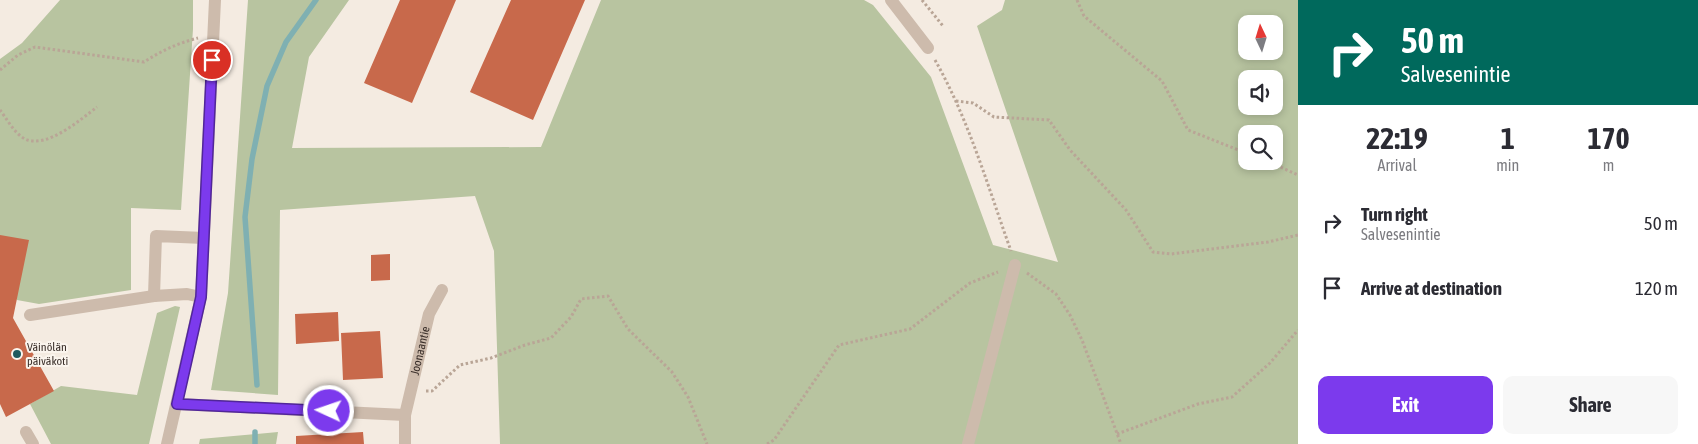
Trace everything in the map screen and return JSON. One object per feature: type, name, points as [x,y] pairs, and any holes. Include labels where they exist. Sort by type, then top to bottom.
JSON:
[{"type":"street","points":[[166,444],[201,297],[215,0]]},
{"type":"street","points":[[891,0],[928,48]]},
{"type":"street","points":[[154,296],[156,236],[204,238]]},
{"type":"street","points":[[968,444],[1016,265]]},
{"type":"street","name":"Joonaantie","points":[[405,444],[405,415],[410,390],[429,314],[442,290]]},
{"type":"street","points":[[30,315],[154,296],[187,294],[201,297]]},
{"type":"street","points":[[177,404],[405,415]]},
{"type":"street","points":[[26,432],[33,444]]},
{"type":"path","points":[[922,0],[943,26]]},
{"type":"path","points":[[1077,0],[1084,16],[1162,81],[1188,130],[1238,150]]},
{"type":"path","points":[[0,70],[18,55],[35,47],[144,62],[159,52],[200,37]]},
{"type":"path","points":[[928,48],[956,101],[1016,265],[1056,294],[1070,315],[1082,340],[1121,444]]},
{"type":"path","points":[[956,101],[973,104],[994,117],[1048,120],[1070,150],[1126,210],[1153,252],[1171,254],[1258,243],[1298,235]]},
{"type":"path","points":[[0,110],[13,128],[26,139],[42,141],[70,128],[97,107]]},
{"type":"path","points":[[1283,168],[1298,175]]},
{"type":"path","points":[[767,444],[774,440],[839,345],[910,329],[970,283],[1016,265]]},
{"type":"path","points":[[410,390],[432,391],[460,364],[491,358],[525,345],[551,338],[571,317],[581,299],[608,296],[628,329],[672,372],[688,397],[708,444]]},
{"type":"path","points":[[1117,434],[1198,404],[1232,396],[1270,363],[1298,330]]},
{"type":"green space","points":[[60,0],[193,0],[193,29],[181,210],[131,208],[131,290],[39,304],[17,300],[0,235],[0,59],[22,43]]},
{"type":"green space","points":[[248,0],[349,0],[309,57],[292,148],[541,147],[601,0],[864,0],[873,5],[931,77],[993,245],[1058,262],[977,26],[1002,10],[1005,0],[1298,0],[1298,444],[500,444],[494,251],[475,196],[280,210],[278,395],[211,390],[228,293]]},
{"type":"green space","points":[[175,306],[180,307],[149,444],[51,444],[30,404],[61,386],[137,395],[157,313]]},
{"type":"green space","points":[[278,432],[276,444],[199,444],[200,439]]},
{"type":"building","points":[[400,0],[456,0],[412,103],[364,83]]},
{"type":"building","points":[[511,0],[585,0],[533,120],[470,92]]},
{"type":"building","name":"Väinölän päiväkoti","points":[[0,235],[29,240],[13,318],[54,391],[6,417],[0,404]]},
{"type":"building","points":[[390,254],[390,280],[371,281],[371,255]]},
{"type":"building","points":[[338,312],[339,341],[296,344],[295,314]]},
{"type":"building","points":[[380,331],[383,378],[343,380],[341,333]]},
{"type":"building","points":[[363,432],[364,444],[296,444],[296,436]]},
{"type":"waterway","points":[[257,385],[245,217],[252,159],[267,86],[286,42],[316,0]]},
{"type":"waterway","points":[[255,432],[255,444]]},
{"type":"place","name":"Väinölän päiväkoti","points":[[17,354]]},
{"type":"route","points":[[212,60],[201,297],[177,404],[329,411]]}]
